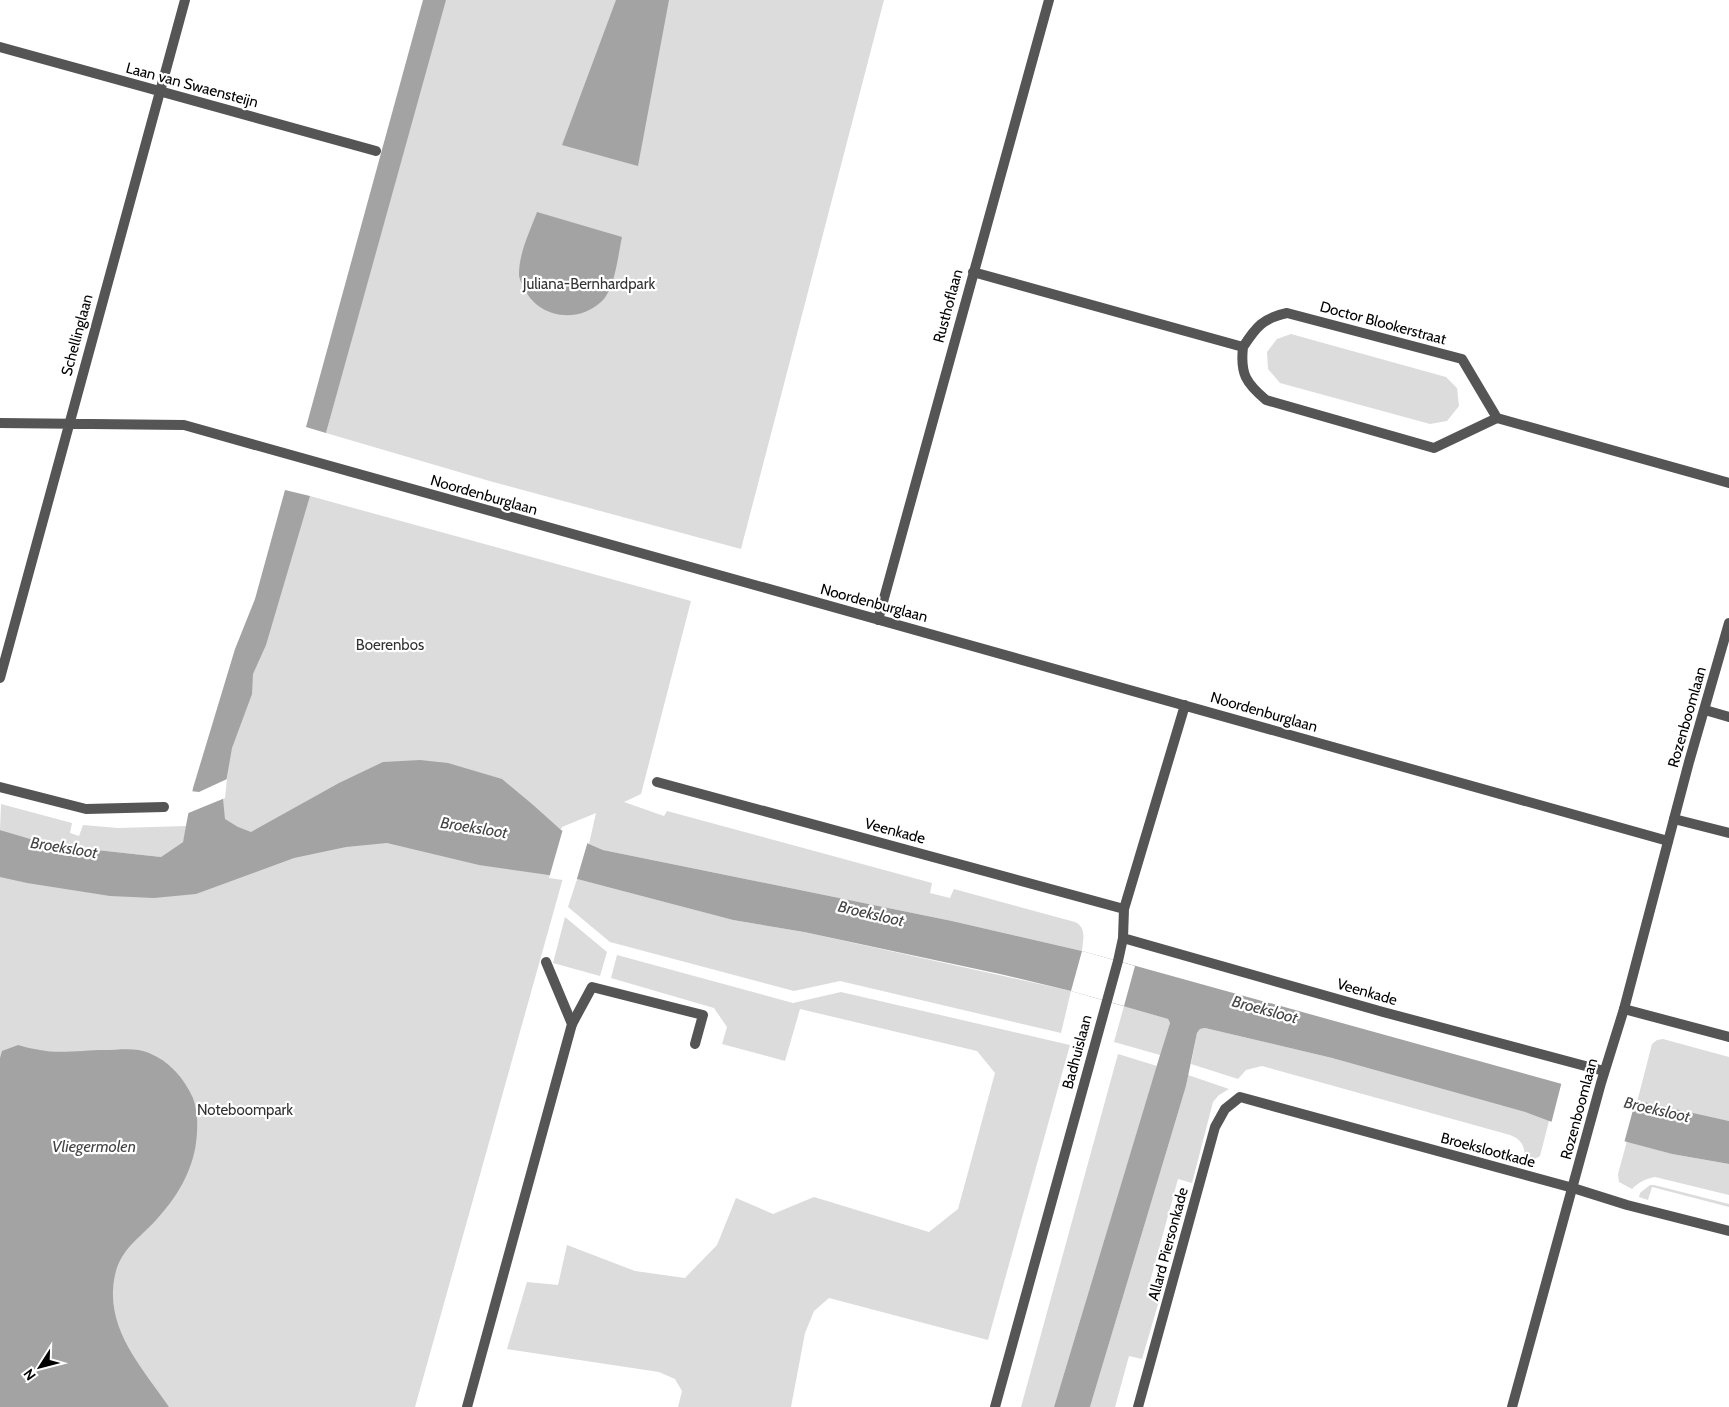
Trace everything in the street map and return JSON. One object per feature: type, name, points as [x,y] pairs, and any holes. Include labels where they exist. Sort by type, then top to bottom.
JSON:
[{"type":"street","name":"Schellinglaan","points":[[0,678],[184,0]]},
{"type":"street","name":"Rusthoflaan","points":[[878,620],[1048,0]]},
{"type":"street","name":"Laan van Swaensteijn","points":[[0,48],[376,151]]},
{"type":"street","points":[[973,272],[1242,347],[1241,363],[1246,380],[1266,400],[1434,448],[1497,418],[1729,483]]},
{"type":"street","name":"Doctor Blookerstraat","points":[[1242,347],[1255,329],[1272,316],[1286,313],[1462,359],[1497,418]]},
{"type":"street","name":"Noordenburglaan","points":[[0,423],[184,425],[1668,840]]},
{"type":"street","name":"Rozenboomlaan","points":[[1512,1407],[1604,1071],[1624,1009],[1668,840],[1729,623]]},
{"type":"street","name":"Badhuislaan","points":[[995,1407],[1118,961],[1123,938],[1124,909],[1185,705]]},
{"type":"street","points":[[1705,710],[1729,717]]},
{"type":"street","name":"Veenkade","points":[[657,782],[1124,909]]},
{"type":"street","points":[[0,787],[86,809],[164,808]]},
{"type":"street","points":[[1674,819],[1729,833]]},
{"type":"street","name":"Veenkade","points":[[1123,938],[1383,1012],[1604,1071]]},
{"type":"street","points":[[546,962],[572,1024]]},
{"type":"street","points":[[467,1407],[572,1024],[592,987],[703,1015],[694,1044]]},
{"type":"street","points":[[1624,1009],[1729,1037]]},
{"type":"street","name":"Broekslootkade","points":[[1240,1097],[1573,1188],[1627,1205],[1729,1231]]},
{"type":"street","name":"Allard Piersonkade","points":[[1138,1407],[1216,1127],[1225,1109],[1240,1097]]},
{"type":"green space","name":"Juliana-Bernhardpark","points":[[445,0],[884,0],[741,549],[493,482],[326,433]]},
{"type":"green space","points":[[1291,334],[1446,377],[1457,388],[1459,406],[1447,421],[1430,424],[1280,383],[1268,369],[1267,352],[1277,339]]},
{"type":"green space","name":"Boerenbos","points":[[310,496],[691,601],[641,794],[624,802],[664,816],[667,811],[932,883],[930,893],[950,898],[954,889],[1075,922],[1083,931],[1082,951],[952,921],[603,850],[589,844],[596,813],[562,827],[561,830],[240,842],[210,825],[249,672]]},
{"type":"green space","points":[[1,804],[72,823],[70,833],[79,836],[83,825],[118,828],[187,826],[183,842],[161,857],[51,845],[0,830]]},
{"type":"green space","name":"Noteboompark","points":[[366,820],[570,853],[415,1407],[0,1407],[0,866],[152,883]]},
{"type":"green space","points":[[577,879],[733,920],[804,932],[1071,991],[1061,1033],[840,981],[794,991],[610,942],[568,907]]},
{"type":"green space","points":[[565,917],[607,952],[600,976],[553,963]]},
{"type":"green space","points":[[617,955],[793,1003],[841,992],[1070,1045],[988,1340],[829,1298],[814,1311],[805,1333],[791,1407],[678,1407],[682,1391],[675,1379],[659,1372],[507,1349],[527,1282],[558,1285],[567,1245],[635,1271],[685,1278],[717,1245],[736,1198],[773,1214],[814,1197],[929,1232],[958,1209],[995,1073],[977,1051],[800,1009],[785,1061],[722,1044],[727,1027],[714,1008],[611,978]]},
{"type":"green space","points":[[1124,1006],[1168,1019],[1170,1023],[1160,1055],[1114,1042]]},
{"type":"green space","points":[[1205,1028],[1332,1058],[1525,1112],[1549,1121],[1540,1156],[1533,1160],[1525,1158],[1522,1144],[1510,1135],[1262,1066],[1246,1070],[1238,1079],[1191,1064],[1197,1033],[1200,1029]]},
{"type":"green space","points":[[1663,1039],[1729,1057],[1729,1121],[1637,1102],[1652,1044],[1657,1040]]},
{"type":"green space","points":[[1118,1054],[1157,1066],[1054,1407],[1021,1407]]},
{"type":"green space","points":[[1188,1075],[1229,1089],[1219,1095],[1213,1102],[1192,1183],[1178,1179],[1148,1289],[1161,1294],[1142,1359],[1129,1356],[1115,1407],[1090,1407],[1186,1086]]},
{"type":"green space","points":[[1627,1141],[1672,1154],[1729,1164],[1729,1195],[1655,1177],[1642,1181],[1632,1189],[1619,1182],[1618,1174]]},
{"type":"green space","points":[[1650,1185],[1729,1204],[1729,1207],[1652,1187],[1648,1200],[1639,1197],[1640,1193]]},
{"type":"water","points":[[423,0],[446,0],[326,433],[306,427]]},
{"type":"water","points":[[616,0],[669,0],[638,166],[562,145]]},
{"type":"water","points":[[537,212],[622,237],[610,289],[601,302],[591,309],[570,315],[548,311],[530,298],[524,288],[519,276],[519,266],[525,242]]},
{"type":"water","name":"Broeksloot","points":[[285,490],[310,496],[266,645],[253,674],[252,694],[232,748],[223,799],[225,819],[238,827],[251,832],[339,783],[383,762],[420,760],[448,763],[502,779],[561,830],[603,850],[952,921],[1082,951],[1562,1084],[1729,1121],[1729,1164],[1672,1154],[1549,1121],[1525,1112],[1332,1058],[1205,1028],[1200,1029],[1197,1033],[1186,1086],[1090,1407],[1054,1407],[1170,1023],[1168,1019],[1071,991],[1000,974],[804,932],[733,920],[577,879],[479,865],[387,843],[346,847],[294,858],[196,894],[154,898],[110,896],[0,877],[0,830],[51,845],[161,857],[183,842],[193,788],[235,649],[255,599]]},
{"type":"water","name":"Vliegermolen","points":[[18,1045],[55,1052],[127,1049],[144,1051],[156,1056],[169,1065],[185,1084],[193,1098],[197,1114],[197,1137],[194,1154],[187,1174],[177,1193],[164,1211],[133,1242],[122,1257],[117,1266],[113,1290],[114,1307],[124,1338],[140,1366],[169,1407],[0,1407],[0,1058],[2,1051]]},
{"type":"pier","points":[[227,779],[225,798],[186,814],[190,791],[199,792]]},
{"type":"pier","points":[[563,829],[588,841],[576,882],[549,878]]},
{"type":"pier","points":[[1082,951],[1135,966],[1124,1006],[1071,991]]},
{"type":"pier","points":[[1562,1081],[1636,1099],[1624,1143],[1551,1124]]}]
